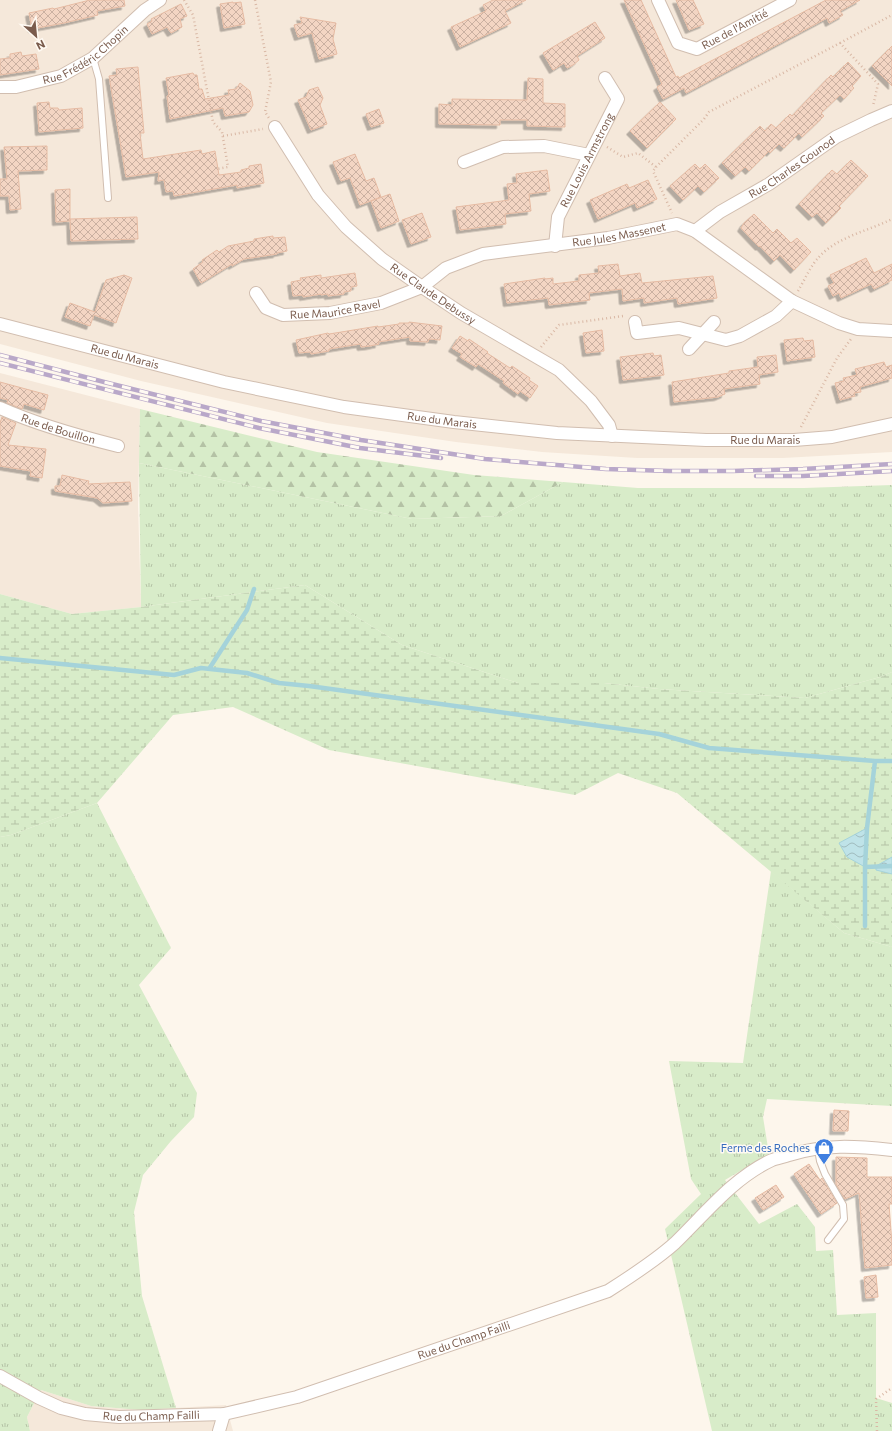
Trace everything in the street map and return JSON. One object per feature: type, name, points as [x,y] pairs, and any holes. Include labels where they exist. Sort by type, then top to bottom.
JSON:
[{"type":"street","name":"Rue Frédéric Chopin","points":[[0,87],[16,87],[60,76],[94,58],[145,10],[160,0]]},
{"type":"street","name":"Rue de l'Amitié","points":[[658,0],[678,43],[697,49],[790,0]]},
{"type":"street","name":"Rue Louis Armstrong","points":[[555,246],[558,217],[618,99],[605,78]]},
{"type":"street","name":"Rue Charles Gounod","points":[[694,231],[720,212],[769,184],[836,137],[892,111]]},
{"type":"street","name":"Rue Claude Debussy","points":[[275,127],[318,195],[346,227],[382,260],[422,287],[461,313],[559,370],[590,401],[609,425],[612,436]]},
{"type":"street","points":[[464,162],[503,147],[544,146],[589,155]]},
{"type":"street","name":"Rue Jules Massenet","points":[[422,287],[446,268],[483,254],[555,246],[608,238],[677,224],[694,231],[792,301],[839,323],[858,329],[892,331]]},
{"type":"street","name":"Rue Maurice Ravel","points":[[256,293],[266,308],[283,315],[322,314],[381,303],[422,287]]},
{"type":"street","points":[[635,322],[637,333],[679,328],[726,340],[740,336],[776,316],[792,301]]},
{"type":"street","points":[[689,348],[714,322]]},
{"type":"street","name":"Rue du Marais","points":[[0,324],[224,382],[344,407],[454,422],[612,436],[706,440],[794,440],[832,437],[892,424]]},
{"type":"street","name":"Rue de Bouillon","points":[[0,408],[25,419],[77,436],[118,446]]},
{"type":"street","name":"Rue du Champ Failli","points":[[0,1376],[39,1398],[61,1408],[85,1414],[119,1417],[224,1414],[297,1397],[608,1291],[629,1278],[674,1244],[707,1209],[731,1188],[772,1160],[800,1152],[830,1146],[892,1150]]},
{"type":"street","points":[[219,1431],[224,1414]]},
{"type":"lane","points":[[94,58],[98,79],[108,198]]},
{"type":"lane","points":[[818,1148],[820,1161],[825,1174],[843,1205],[844,1219],[828,1240]]},
{"type":"path","points":[[184,0],[193,15],[213,122],[222,132],[223,136],[228,167],[217,169]]},
{"type":"path","points":[[223,136],[275,127],[265,112],[271,82],[255,0]]},
{"type":"path","points":[[677,224],[653,171],[709,112],[892,15]]},
{"type":"path","points":[[840,43],[878,84],[871,120]]},
{"type":"path","points":[[597,140],[623,157],[638,153],[656,168]]},
{"type":"path","points":[[792,301],[818,257],[838,242],[874,228],[892,219]]},
{"type":"path","points":[[534,356],[559,325],[624,316],[635,322]]},
{"type":"path","points":[[794,440],[837,358],[858,329]]},
{"type":"path","points":[[877,1431],[876,1399],[892,1388]]},
{"type":"shaded area","points":[[0,0],[892,0],[892,452],[783,458],[637,458],[542,452],[456,442],[327,423],[141,381],[0,344]]},
{"type":"shaded area","points":[[0,373],[140,409],[138,505],[141,607],[72,614],[0,594]]},
{"type":"shaded area","points":[[41,1390],[91,1406],[141,1410],[226,1405],[233,1431],[30,1431],[27,1417]]},
{"type":"green space","points":[[140,409],[317,452],[474,475],[563,482],[501,516],[412,519],[139,463]]},
{"type":"green space","points":[[139,463],[412,519],[501,516],[563,482],[638,488],[804,488],[892,485],[892,672],[880,677],[805,698],[659,689],[604,683],[518,683],[402,645],[305,585],[141,607]]},
{"type":"green space","points":[[305,585],[402,645],[518,683],[604,683],[659,689],[805,698],[880,677],[892,672],[892,947],[844,933],[677,793],[618,773],[575,795],[329,750],[233,707],[173,715],[97,803],[11,835],[0,837],[0,594],[72,614],[141,607]]},
{"type":"green space","points":[[97,803],[171,948],[139,985],[197,1093],[194,1117],[171,1141],[143,1175],[134,1212],[142,1296],[176,1408],[141,1410],[91,1406],[41,1390],[27,1417],[30,1431],[0,1431],[0,837],[11,835]]},
{"type":"green space","points":[[771,871],[844,933],[892,947],[892,1106],[767,1099],[763,1117],[769,1154],[725,1180],[759,1224],[797,1204],[815,1227],[816,1251],[833,1250],[837,1315],[876,1313],[876,1398],[892,1403],[892,1431],[712,1431],[665,1229],[701,1194],[691,1179],[669,1061],[743,1063]]},
{"type":"water","points":[[867,828],[865,867],[847,857],[839,843]]},
{"type":"water","points":[[892,857],[892,874],[876,870],[876,866]]},
{"type":"building","points":[[90,0],[124,0],[125,6],[97,11],[98,15],[32,29],[29,13],[54,9]]},
{"type":"building","points":[[493,0],[526,0],[505,11],[511,23],[460,47],[451,27],[486,11],[483,5]]},
{"type":"building","points":[[624,0],[641,0],[676,77],[678,76],[679,78],[826,0],[860,0],[840,11],[843,15],[829,23],[827,18],[686,93],[684,88],[663,99],[657,87],[662,84]]},
{"type":"building","points":[[676,0],[693,0],[704,24],[689,30]]},
{"type":"building","points":[[241,2],[245,24],[224,28],[220,4]]},
{"type":"building","points":[[181,4],[187,16],[180,19],[182,27],[171,33],[167,27],[152,34],[147,24],[152,21],[151,19]]},
{"type":"building","points":[[300,17],[336,23],[333,39],[337,54],[319,59],[312,33],[298,37],[294,25],[302,23]]},
{"type":"building","points":[[595,22],[605,38],[577,56],[579,60],[573,65],[567,68],[564,63],[553,70],[543,53]]},
{"type":"building","points":[[892,46],[892,86],[872,66]]},
{"type":"building","points":[[21,52],[22,56],[36,54],[39,69],[0,75],[0,59],[10,58],[10,54]]},
{"type":"building","points":[[848,62],[861,76],[852,86],[854,88],[844,99],[840,95],[821,113],[824,116],[802,137],[799,133],[784,148],[779,144],[770,153],[769,151],[749,171],[745,167],[735,176],[722,163],[760,126],[765,131],[771,124],[776,128],[790,114],[792,116],[831,75],[833,77]]},
{"type":"building","points":[[138,67],[144,133],[140,133],[143,159],[201,150],[202,154],[215,151],[219,175],[241,172],[241,170],[249,168],[249,166],[261,164],[264,183],[237,188],[237,185],[174,196],[173,191],[166,192],[164,180],[158,181],[159,172],[126,177],[109,76],[117,75],[116,69]]},
{"type":"building","points":[[193,73],[194,75],[197,75],[199,89],[202,89],[205,99],[229,95],[228,90],[236,89],[240,83],[250,91],[253,105],[249,112],[225,116],[223,108],[170,119],[167,96],[169,95],[166,78]]},
{"type":"building","points":[[528,78],[543,79],[543,103],[565,104],[565,127],[527,126],[527,120],[500,120],[500,125],[439,124],[439,104],[452,105],[452,99],[527,100]]},
{"type":"building","points":[[318,87],[323,98],[320,105],[327,124],[311,130],[298,100],[306,97],[309,90]]},
{"type":"building","points":[[49,102],[50,108],[58,108],[59,110],[82,108],[83,128],[39,132],[37,103]]},
{"type":"building","points":[[660,102],[676,119],[647,148],[630,131]]},
{"type":"building","points":[[379,109],[384,123],[371,127],[366,114]]},
{"type":"building","points":[[47,146],[47,170],[18,171],[21,209],[10,210],[9,196],[0,196],[0,179],[7,179],[4,147]]},
{"type":"building","points":[[355,154],[366,181],[374,178],[381,197],[360,205],[350,178],[341,181],[333,162]]},
{"type":"building","points":[[851,160],[868,176],[839,206],[841,208],[826,223],[817,213],[812,217],[799,204],[832,170],[837,174]]},
{"type":"building","points":[[695,164],[700,169],[705,164],[719,178],[704,192],[698,186],[683,200],[670,186]]},
{"type":"building","points":[[547,170],[550,191],[529,194],[531,211],[505,214],[506,224],[460,230],[456,207],[509,200],[507,184],[517,183],[516,174]]},
{"type":"building","points":[[648,180],[657,199],[637,208],[635,203],[598,219],[590,200],[627,184],[629,188]]},
{"type":"building","points":[[70,189],[70,221],[56,222],[55,190]]},
{"type":"building","points":[[390,194],[399,221],[381,228],[371,201]]},
{"type":"building","points":[[422,213],[431,237],[411,244],[402,220]]},
{"type":"building","points":[[754,214],[773,233],[777,229],[791,243],[797,238],[811,252],[794,270],[780,255],[774,261],[741,228],[744,223]]},
{"type":"building","points":[[137,217],[138,239],[71,241],[70,219]]},
{"type":"building","points":[[273,236],[273,238],[285,237],[287,251],[244,259],[232,266],[232,264],[201,283],[193,269],[203,262],[202,260],[217,250],[219,252],[228,246]]},
{"type":"building","points":[[866,258],[874,273],[892,264],[892,280],[874,289],[871,284],[841,298],[839,293],[833,296],[828,286],[834,283],[830,275]]},
{"type":"building","points":[[618,264],[620,276],[640,273],[642,283],[713,276],[717,298],[678,304],[677,298],[644,303],[644,298],[623,301],[622,289],[589,293],[590,300],[549,305],[548,298],[507,303],[504,284],[545,278],[553,278],[553,284],[579,281],[579,275],[599,273],[598,266]]},
{"type":"building","points":[[355,273],[357,286],[351,287],[351,291],[344,292],[344,294],[328,296],[328,294],[321,294],[303,297],[303,295],[293,296],[291,282],[301,280],[300,278],[321,275],[321,278]]},
{"type":"building","points":[[124,275],[132,278],[116,323],[94,315],[90,326],[65,317],[70,303],[95,312],[106,280]]},
{"type":"building","points":[[409,322],[442,326],[440,340],[429,339],[428,342],[410,341],[410,337],[378,342],[379,344],[370,346],[361,347],[360,344],[329,349],[329,351],[311,354],[310,352],[299,353],[296,340],[328,333]]},
{"type":"building","points":[[602,330],[604,351],[586,353],[583,333]]},
{"type":"building","points":[[460,336],[468,341],[469,339],[510,368],[512,366],[530,378],[529,380],[538,386],[530,398],[520,391],[518,394],[503,383],[504,381],[478,364],[476,367],[460,357],[462,354],[452,348]]},
{"type":"building","points":[[803,338],[804,341],[813,340],[815,357],[787,361],[784,340]]},
{"type":"building","points":[[653,353],[654,356],[661,355],[664,375],[623,380],[620,357]]},
{"type":"building","points":[[776,355],[778,372],[759,375],[760,384],[724,389],[725,394],[718,397],[674,402],[672,382],[758,367],[757,357]]},
{"type":"building","points":[[884,362],[886,367],[892,365],[892,378],[860,387],[861,392],[854,393],[855,396],[840,400],[835,383],[844,381],[843,378],[857,375],[855,369]]},
{"type":"building","points":[[0,382],[48,395],[44,410],[24,404],[22,409],[7,403],[8,400],[0,398]]},
{"type":"building","points":[[2,417],[16,423],[8,445],[46,449],[42,478],[30,476],[31,471],[0,466],[0,423]]},
{"type":"building","points":[[62,475],[89,481],[88,484],[130,482],[132,501],[103,503],[97,498],[55,491],[55,486],[60,486]]},
{"type":"building","points":[[834,1110],[849,1111],[848,1131],[833,1131]]},
{"type":"building","points":[[836,1157],[867,1158],[867,1177],[892,1177],[892,1204],[889,1204],[892,1265],[865,1268],[859,1193],[845,1199],[836,1184]]},
{"type":"building","points":[[809,1164],[820,1180],[822,1178],[837,1203],[821,1214],[794,1174]]},
{"type":"building","points":[[776,1185],[784,1197],[763,1210],[755,1198]]},
{"type":"building","points":[[876,1275],[878,1297],[866,1298],[864,1277]]},
{"type":"waterway","points":[[209,669],[247,610],[254,589]]},
{"type":"waterway","points":[[0,658],[174,675],[201,668],[247,673],[279,683],[659,734],[709,748],[875,761],[892,761]]},
{"type":"waterway","points":[[865,926],[865,867],[867,828],[875,761]]},
{"type":"waterway","points":[[865,867],[892,866]]},
{"type":"railway","points":[[0,355],[261,421],[361,440],[485,459],[606,469],[669,471],[803,469],[892,464]]},
{"type":"railway","points":[[0,363],[259,428],[360,448],[441,458]]},
{"type":"railway","points":[[756,476],[803,476],[892,471]]},
{"type":"place","name":"Ferme des Roches","points":[[824,1165]]}]
